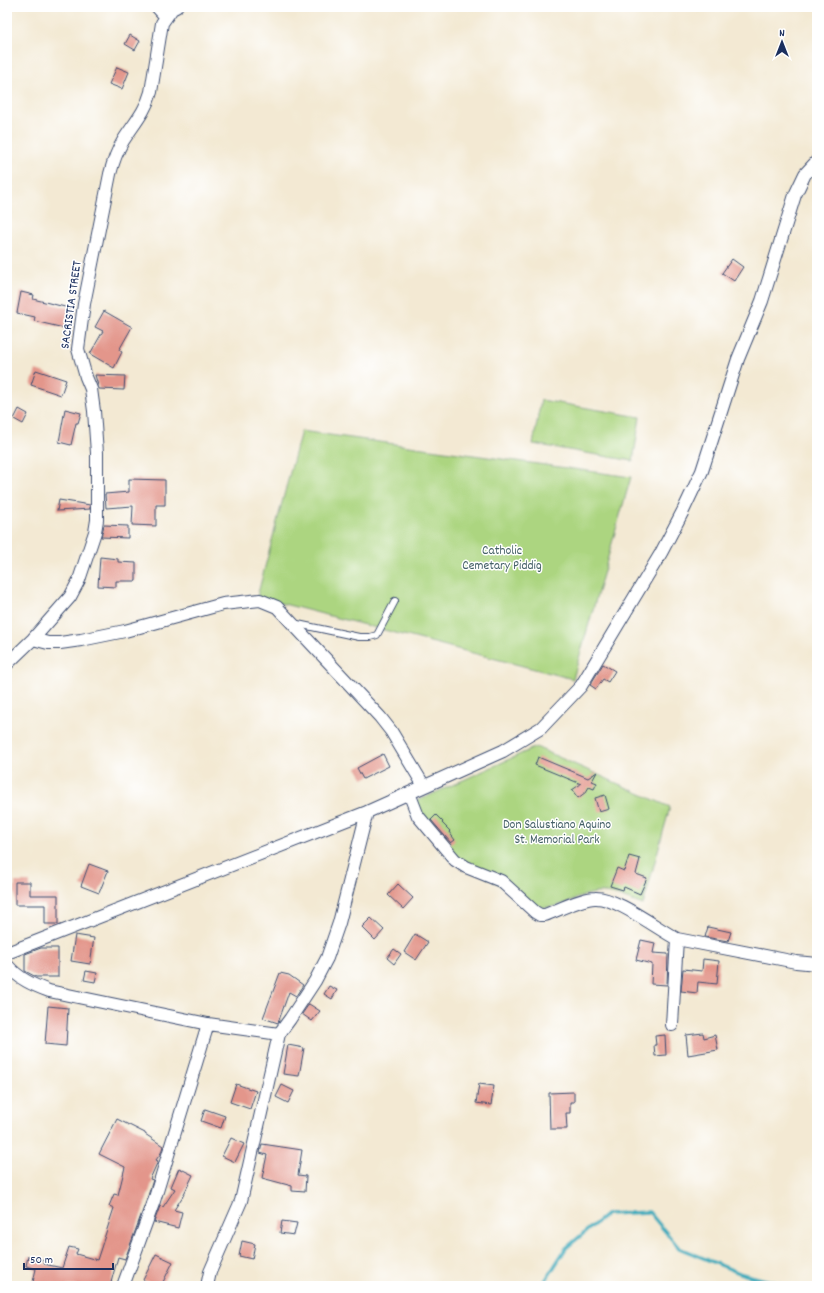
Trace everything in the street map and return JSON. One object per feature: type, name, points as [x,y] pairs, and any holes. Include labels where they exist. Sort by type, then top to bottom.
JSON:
[{"type":"street","points":[[157,7],[166,17]]},
{"type":"street","name":"SACRISTIA STREET","points":[[7,664],[33,639],[70,597],[75,589],[95,532],[97,520],[97,453],[94,411],[91,389],[78,349],[84,304],[112,167],[122,143],[148,103],[162,23],[176,7]]},
{"type":"street","points":[[7,953],[367,812],[503,751],[541,728],[581,686],[661,553],[702,471],[738,359],[762,301],[795,195],[805,174],[817,161]]},
{"type":"street","points":[[33,639],[48,643],[81,640],[125,631],[223,604],[260,600],[277,607],[380,717],[391,731],[424,786]]},
{"type":"street","points":[[409,793],[418,816],[455,860],[466,867],[502,881],[540,915],[545,915],[586,900],[602,898],[632,912],[677,939],[796,962],[817,964]]},
{"type":"street","points":[[207,1286],[210,1272],[241,1201],[279,1034],[315,981],[327,958],[339,923],[367,812]]},
{"type":"street","points":[[672,1025],[677,939]]},
{"type":"street","points":[[7,965],[31,985],[50,992],[208,1024],[279,1034]]},
{"type":"street","points":[[123,1286],[154,1201],[208,1024]]},
{"type":"lane","points":[[292,622],[359,637],[370,637],[377,635],[395,601]]},
{"type":"green space","points":[[541,400],[640,417],[633,461],[533,444]]},
{"type":"green space","name":"Catholic Cemetary Piddig","points":[[301,431],[631,477],[573,679],[257,597]]},
{"type":"green space","name":"Don Salustiano Aquino St. Memorial Park","points":[[536,747],[670,807],[643,905],[620,896],[607,893],[595,893],[550,907],[535,906],[458,860],[427,826],[415,802]]},
{"type":"building","points":[[130,35],[140,41],[135,50],[125,44]]},
{"type":"building","points":[[117,67],[129,72],[122,89],[109,84]]},
{"type":"building","points":[[732,259],[743,267],[734,281],[722,273]]},
{"type":"building","points":[[21,292],[34,295],[33,299],[69,308],[64,328],[34,321],[35,317],[17,313]]},
{"type":"building","points":[[104,311],[132,327],[119,350],[122,352],[114,368],[90,354],[103,331],[95,327]]},
{"type":"building","points":[[36,370],[66,380],[61,395],[31,385]]},
{"type":"building","points":[[95,375],[125,376],[124,390],[99,389]]},
{"type":"building","points":[[19,409],[28,414],[23,424],[14,419]]},
{"type":"building","points":[[65,409],[81,413],[78,423],[76,423],[71,445],[59,442]]},
{"type":"building","points":[[129,479],[165,480],[165,505],[156,505],[156,526],[132,525],[133,506],[106,508],[105,494],[129,492]]},
{"type":"building","points":[[59,500],[90,505],[90,509],[57,511]]},
{"type":"building","points":[[104,525],[128,526],[128,538],[101,537]]},
{"type":"building","points":[[100,557],[118,559],[118,562],[136,563],[136,581],[116,581],[116,587],[98,586]]},
{"type":"building","points":[[603,664],[615,671],[608,682],[603,679],[596,689],[590,685]]},
{"type":"building","points":[[383,754],[389,766],[363,779],[357,768]]},
{"type":"building","points":[[538,757],[588,778],[597,772],[592,781],[597,783],[594,789],[589,787],[586,792],[578,798],[572,790],[581,784],[535,765]]},
{"type":"building","points":[[605,795],[609,809],[599,812],[595,798]]},
{"type":"building","points":[[436,815],[450,831],[449,832],[455,840],[451,843],[431,820]]},
{"type":"building","points":[[629,856],[640,859],[636,874],[647,878],[640,894],[624,887],[623,890],[610,886],[617,868],[624,871]]},
{"type":"building","points":[[89,864],[108,871],[99,893],[81,886]]},
{"type":"building","points":[[15,882],[30,882],[30,895],[58,895],[58,924],[45,924],[45,905],[15,905]]},
{"type":"building","points":[[398,884],[413,898],[403,909],[388,895]]},
{"type":"building","points":[[371,918],[384,930],[375,940],[362,927]]},
{"type":"building","points":[[708,927],[731,932],[728,941],[705,937]]},
{"type":"building","points":[[415,934],[428,942],[416,960],[404,952]]},
{"type":"building","points":[[75,935],[94,938],[90,964],[71,961]]},
{"type":"building","points":[[641,940],[655,943],[653,953],[668,954],[667,985],[651,984],[652,964],[636,960]]},
{"type":"building","points":[[41,948],[58,948],[58,977],[36,977],[25,971],[25,954]]},
{"type":"building","points":[[394,949],[401,954],[394,964],[387,958]]},
{"type":"building","points":[[703,959],[719,961],[717,984],[698,982],[697,993],[681,991],[683,969],[702,971]]},
{"type":"building","points":[[86,971],[97,973],[95,982],[84,980]]},
{"type":"building","points":[[280,973],[289,975],[303,985],[296,996],[289,992],[278,1023],[263,1018]]},
{"type":"building","points":[[329,986],[337,990],[332,999],[324,994]]},
{"type":"building","points":[[309,1004],[320,1011],[312,1021],[302,1014]]},
{"type":"building","points":[[48,1006],[68,1008],[66,1046],[45,1044]]},
{"type":"building","points":[[703,1033],[704,1038],[715,1035],[718,1050],[688,1055],[686,1035]]},
{"type":"building","points":[[665,1035],[666,1055],[655,1056],[655,1036]]},
{"type":"building","points":[[288,1045],[304,1048],[299,1076],[283,1074]]},
{"type":"building","points":[[236,1084],[256,1091],[250,1109],[230,1102]]},
{"type":"building","points":[[479,1084],[494,1086],[491,1105],[476,1103]]},
{"type":"building","points":[[282,1085],[294,1091],[288,1103],[276,1097]]},
{"type":"building","points":[[574,1092],[574,1102],[570,1102],[570,1113],[566,1113],[567,1129],[550,1129],[549,1093]]},
{"type":"building","points":[[205,1109],[225,1116],[221,1128],[201,1121]]},
{"type":"building","points":[[117,1119],[145,1133],[163,1146],[161,1153],[156,1160],[158,1161],[150,1179],[153,1180],[125,1259],[118,1257],[110,1286],[32,1286],[36,1269],[26,1266],[28,1256],[45,1261],[44,1264],[62,1268],[69,1247],[78,1249],[76,1254],[97,1260],[114,1208],[109,1206],[114,1194],[118,1195],[125,1167],[99,1154]]},
{"type":"building","points":[[231,1138],[244,1144],[235,1162],[222,1156]]},
{"type":"building","points":[[262,1144],[302,1150],[298,1175],[306,1176],[305,1192],[292,1191],[292,1186],[262,1178],[267,1155],[260,1153]]},
{"type":"building","points":[[179,1168],[193,1175],[183,1196],[174,1210],[182,1212],[178,1228],[154,1222],[160,1206],[163,1207],[175,1189],[171,1187]]},
{"type":"building","points":[[282,1221],[297,1223],[294,1235],[280,1233]]},
{"type":"building","points":[[242,1241],[255,1244],[252,1259],[239,1256]]},
{"type":"building","points":[[156,1254],[173,1262],[161,1286],[156,1286],[143,1280]]},
{"type":"waterway","points":[[542,1286],[566,1248],[607,1214],[649,1212],[679,1248],[742,1274],[782,1284],[784,1286]]}]
